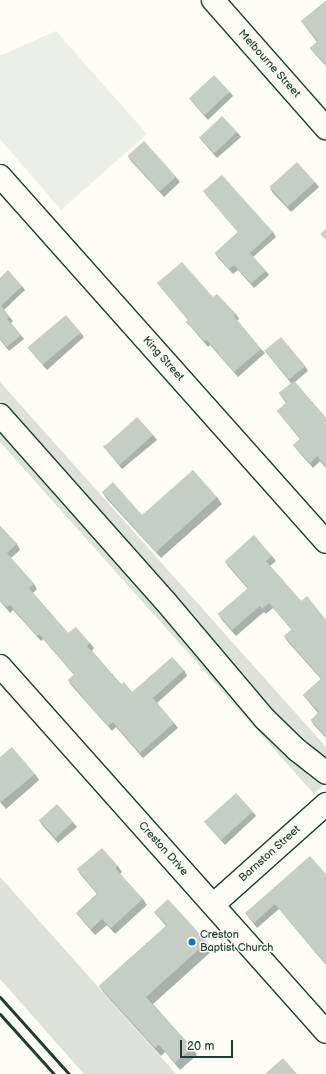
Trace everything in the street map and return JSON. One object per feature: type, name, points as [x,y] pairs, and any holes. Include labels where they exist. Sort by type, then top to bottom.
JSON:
[{"type":"street","name":"Melbourne Street","points":[[212,0],[326,128]]},
{"type":"street","name":"King Street","points":[[0,176],[326,542]]},
{"type":"street","points":[[0,415],[166,602],[265,719],[297,750],[326,773]]},
{"type":"street","name":"Creston Drive","points":[[0,666],[326,1032]]},
{"type":"street","name":"Barnston Street","points":[[213,905],[326,804]]},
{"type":"shaded area","points":[[56,31],[147,134],[61,210],[0,139],[0,56]]},
{"type":"shaded area","points":[[0,382],[326,747],[326,783],[314,794],[0,442]]},
{"type":"shaded area","points":[[0,877],[176,1074],[84,1074],[0,979]]},
{"type":"building","points":[[326,1],[326,65],[310,48],[318,41],[301,21]]},
{"type":"building","points":[[214,75],[230,92],[205,115],[189,98]]},
{"type":"building","points":[[222,116],[237,132],[214,153],[199,137]]},
{"type":"building","points":[[144,141],[176,177],[160,191],[128,156]]},
{"type":"building","points":[[297,162],[315,182],[288,207],[270,187]]},
{"type":"building","points":[[222,175],[273,232],[250,253],[266,271],[251,283],[234,265],[229,269],[215,253],[238,232],[203,191]]},
{"type":"building","points":[[326,229],[326,240],[320,234]]},
{"type":"building","points":[[182,262],[213,297],[217,294],[236,314],[234,316],[261,349],[234,372],[207,340],[205,342],[186,322],[188,320],[157,283]]},
{"type":"building","points":[[8,270],[22,286],[1,306],[10,317],[7,319],[21,335],[7,347],[0,339],[0,278]]},
{"type":"building","points":[[66,315],[81,333],[42,365],[28,347]]},
{"type":"building","points":[[281,337],[305,366],[289,380],[265,350]]},
{"type":"building","points":[[294,381],[326,418],[326,466],[317,456],[310,463],[293,445],[301,439],[277,411],[287,402],[279,393]]},
{"type":"building","points":[[137,417],[153,435],[120,465],[104,447]]},
{"type":"building","points":[[193,470],[217,497],[156,552],[102,492],[113,482],[142,515]]},
{"type":"building","points":[[0,526],[17,544],[7,553],[34,584],[29,588],[68,633],[76,627],[90,643],[87,646],[121,684],[124,682],[132,692],[172,657],[184,670],[153,698],[174,723],[140,753],[113,722],[108,726],[68,680],[74,674],[39,634],[37,636],[10,605],[7,607],[0,600]]},
{"type":"building","points":[[254,535],[272,556],[266,561],[301,601],[307,596],[326,620],[326,737],[311,720],[319,712],[303,695],[322,679],[284,636],[292,629],[269,603],[262,609],[260,606],[232,630],[218,614],[248,588],[225,561]]},
{"type":"building","points":[[12,747],[35,774],[1,802],[0,757]]},
{"type":"building","points":[[236,793],[253,812],[221,840],[204,822]]},
{"type":"building","points":[[57,804],[73,822],[55,838],[39,820]]},
{"type":"building","points":[[102,848],[118,866],[115,868],[143,899],[111,928],[102,919],[91,929],[76,913],[98,894],[77,869]]},
{"type":"building","points":[[310,856],[326,874],[326,964],[275,904],[254,923],[245,913]]},
{"type":"building","points":[[168,899],[207,942],[146,997],[192,1048],[175,1063],[159,1045],[155,1048],[99,986],[167,925],[154,912]]},
{"type":"building","points":[[283,1058],[297,1074],[265,1074]]},
{"type":"railway","points":[[0,997],[69,1074]]},
{"type":"railway","points":[[0,1014],[54,1074]]},
{"type":"place","name":"Creston Baptist Church","points":[[192,942]]}]
